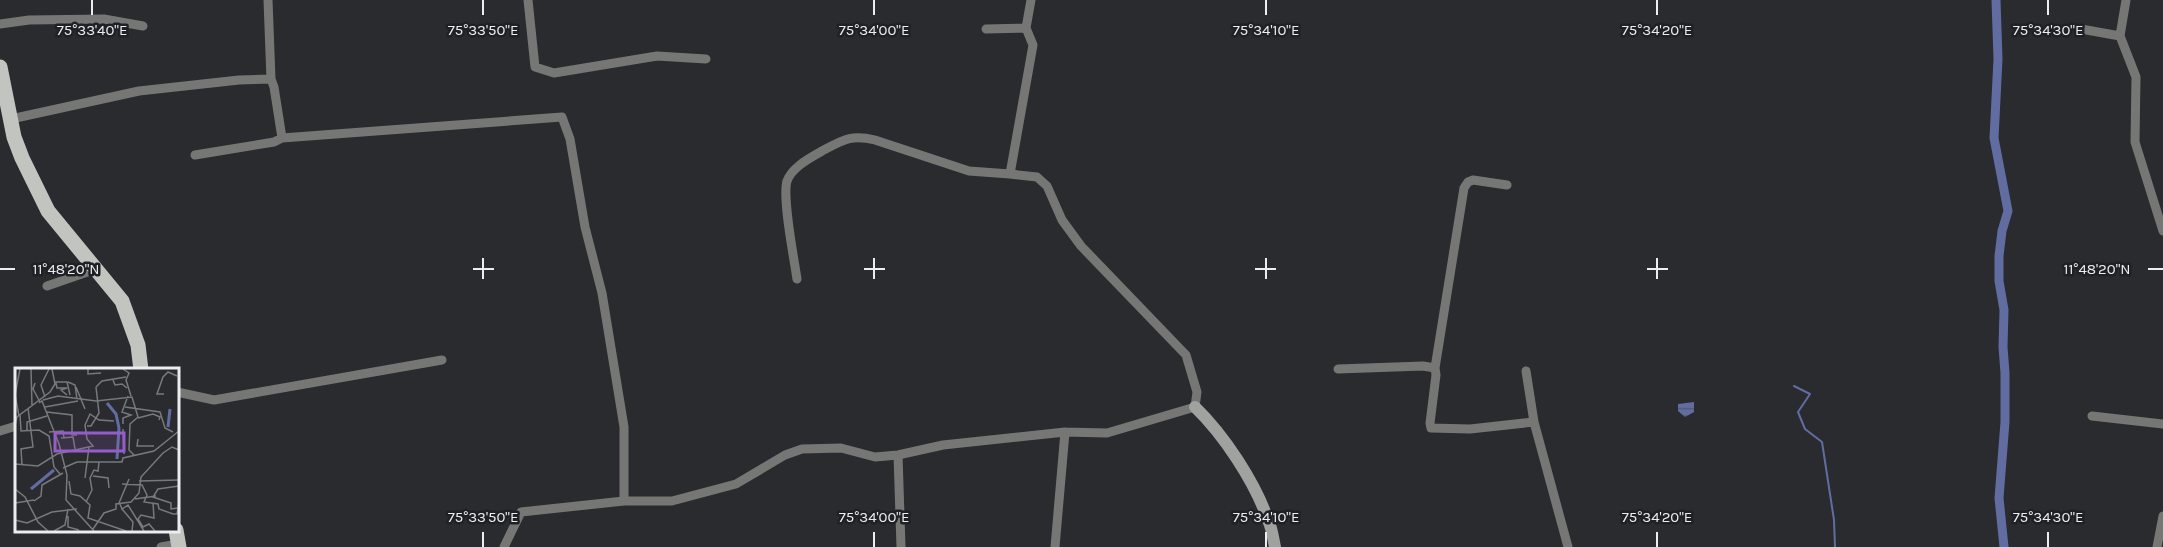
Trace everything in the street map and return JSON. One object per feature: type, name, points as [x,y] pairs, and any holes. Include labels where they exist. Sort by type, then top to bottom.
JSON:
[{"type":"main road","points":[[0,67],[14,137],[22,158],[48,211],[122,301],[138,345],[141,368]]},
{"type":"street","points":[[268,0],[271,80],[282,138]]},
{"type":"street","points":[[528,0],[535,67],[554,73],[657,56],[706,59]]},
{"type":"street","points":[[1010,174],[1033,45],[1026,28],[1032,0]]},
{"type":"street","points":[[2126,0],[2120,36],[2136,77],[2135,142],[2163,231]]},
{"type":"street","points":[[0,24],[29,20],[104,19],[142,26]]},
{"type":"street","points":[[986,29],[1026,28]]},
{"type":"street","points":[[2081,29],[2120,36]]},
{"type":"street","points":[[11,119],[139,91],[239,80],[271,80]]},
{"type":"street","points":[[195,155],[274,142],[282,138],[562,117],[570,139],[585,227],[602,293],[624,427],[624,501]]},
{"type":"street","points":[[797,279],[786,197],[787,180],[809,158],[846,138],[861,136],[969,171],[1037,177],[1047,186],[1062,220],[1081,246],[1186,355],[1197,392],[1195,407]]},
{"type":"street","points":[[1508,185],[1473,180],[1468,182],[1464,188],[1435,368],[1430,423],[1431,428],[1470,429],[1534,422]]},
{"type":"street","points":[[47,286],[96,269]]},
{"type":"street","points":[[178,392],[214,400],[442,360]]},
{"type":"street","points":[[1338,369],[1423,366],[1435,368]]},
{"type":"street","points":[[1526,371],[1534,422],[1568,547]]},
{"type":"street","points":[[504,547],[521,512],[624,501],[672,501],[736,484],[785,455],[802,449],[841,448],[874,457],[898,455],[943,445],[1065,432],[1107,433],[1195,407]]},
{"type":"street","points":[[1195,407],[1212,423],[1246,475],[1269,520],[1275,547]]},
{"type":"street","points":[[2092,416],[2163,424]]},
{"type":"street","points":[[0,431],[15,426]]},
{"type":"street","points":[[1055,547],[1065,432]]},
{"type":"street","points":[[898,455],[901,547]]},
{"type":"street","points":[[2157,547],[2163,516]]},
{"type":"street","points":[[161,547],[178,540]]},
{"type":"water","points":[[1694,402],[1694,412],[1685,417],[1678,411],[1678,404]]},
{"type":"waterway","points":[[1996,0],[1998,59],[1994,138],[2008,211],[2002,231],[1999,256],[1999,281],[2004,310],[2005,373],[2005,422],[1999,498],[2004,547]]},
{"type":"waterway","points":[[1794,386],[1810,394],[1798,412],[1805,429],[1822,442],[1834,520],[1835,547]]}]
